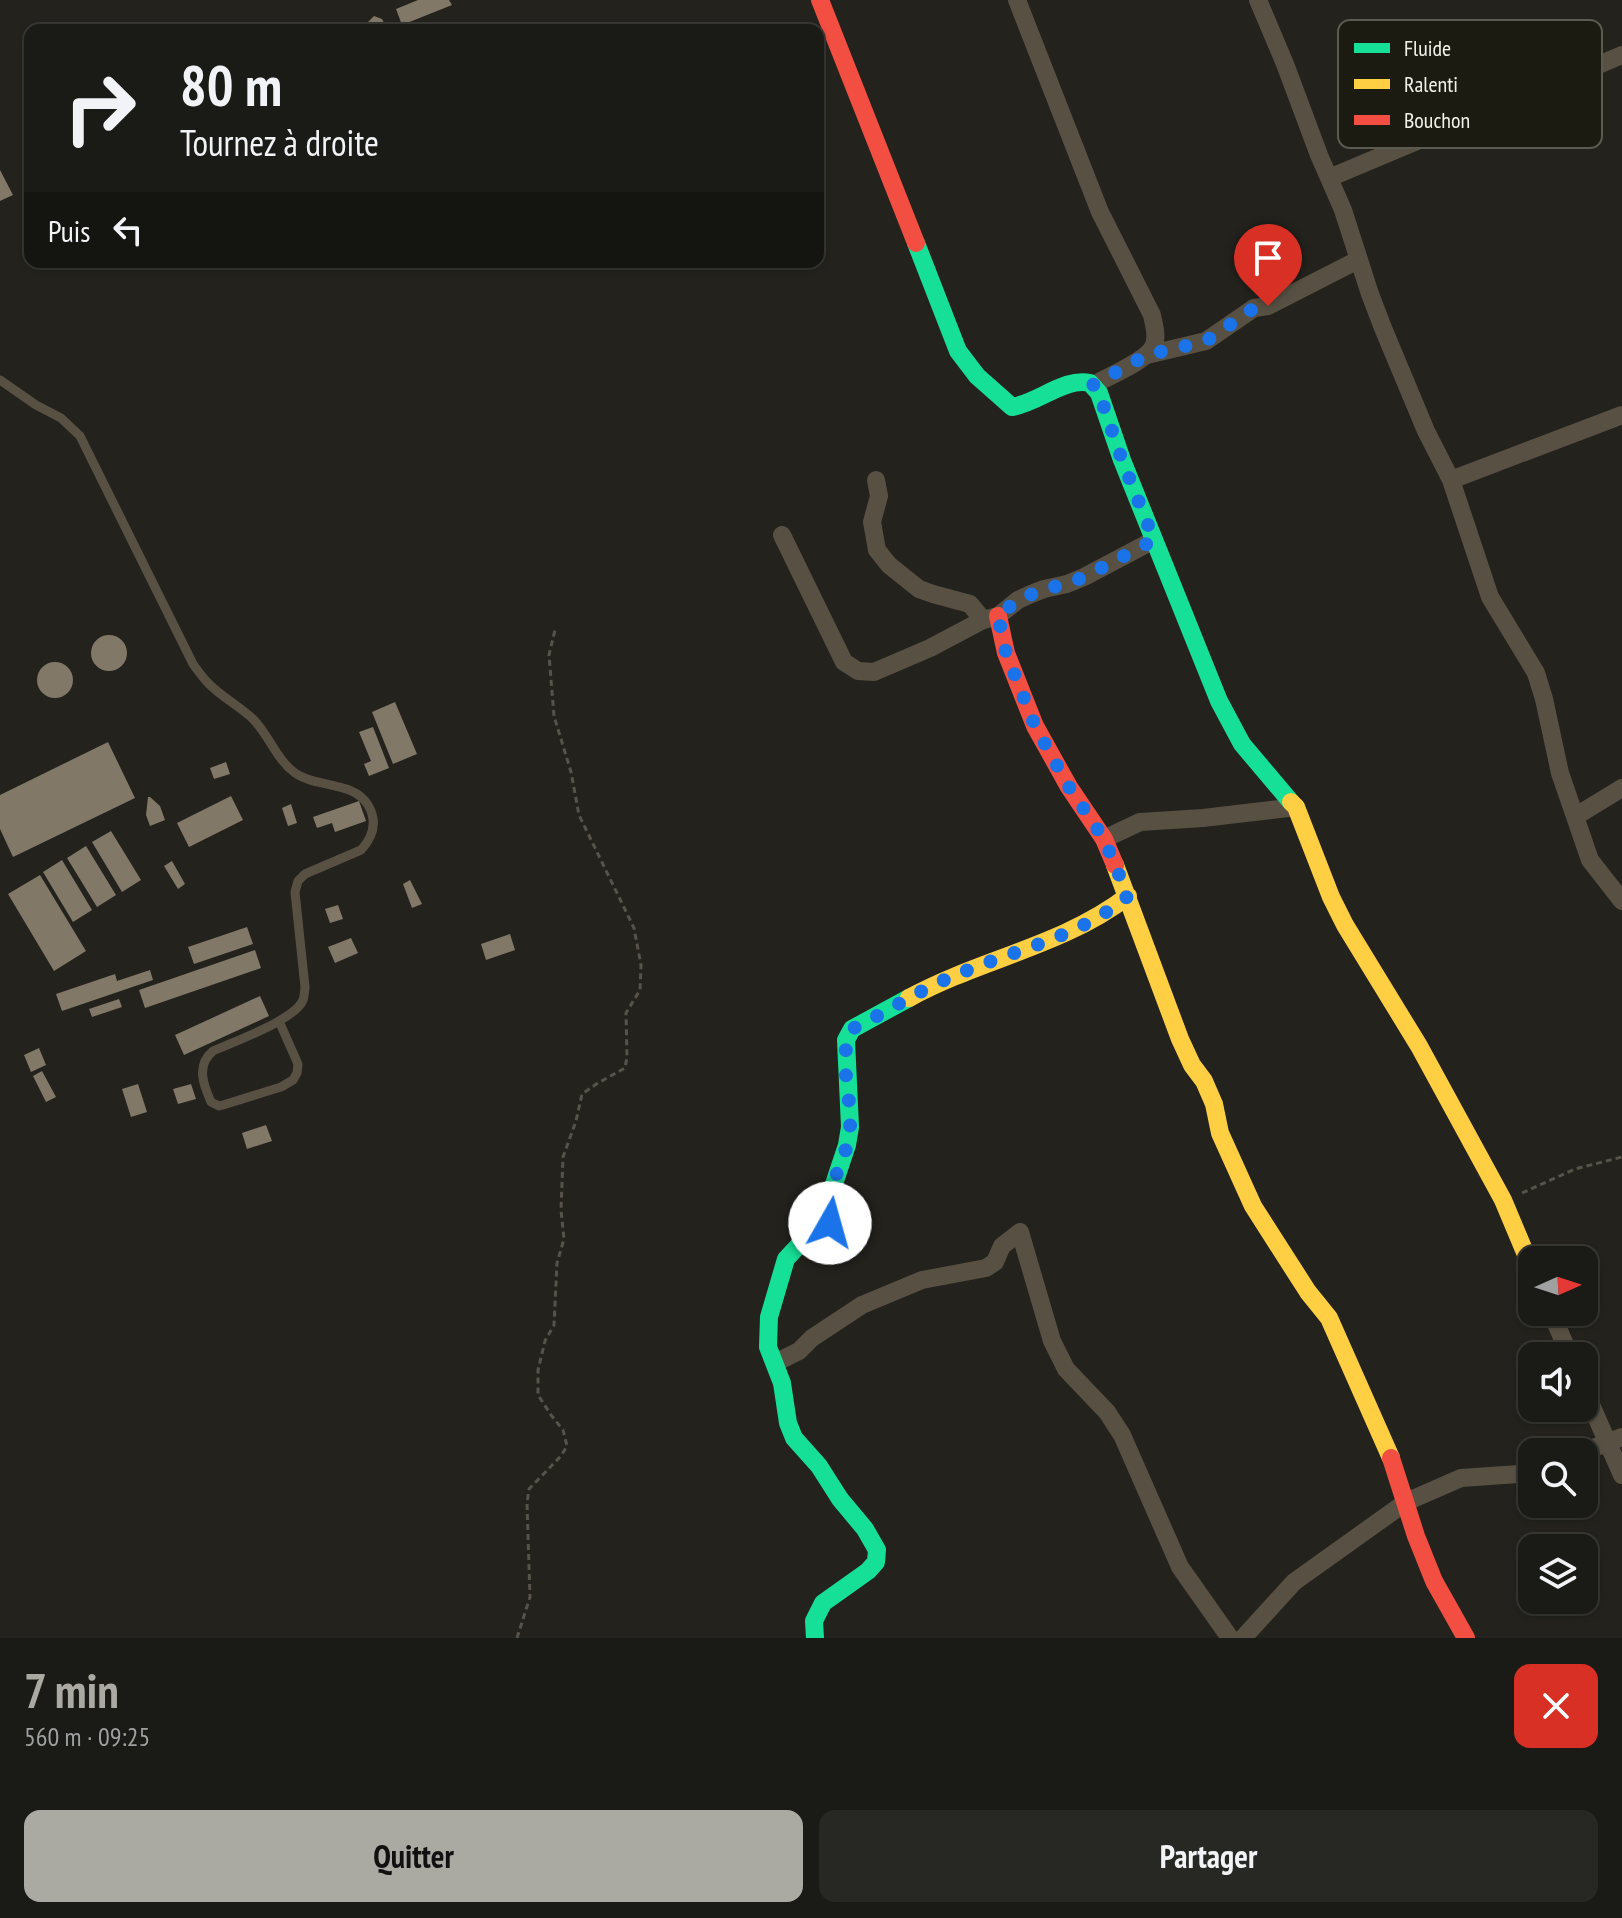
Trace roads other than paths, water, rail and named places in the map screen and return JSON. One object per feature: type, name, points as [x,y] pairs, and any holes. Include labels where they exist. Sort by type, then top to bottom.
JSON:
[{"type":"street","points":[[820,0],[958,351],[977,376],[1012,407],[1026,405],[1086,380],[1099,393],[1122,460],[1219,701],[1242,744],[1296,807],[1345,925],[1419,1046],[1503,1200],[1522,1246]]},
{"type":"street","points":[[1017,0],[1100,212],[1152,315],[1156,332],[1154,346],[1147,355]]},
{"type":"street","points":[[1258,0],[1343,210],[1374,306],[1426,431],[1451,480],[1490,597],[1536,673],[1560,773],[1590,860],[1622,901]]},
{"type":"street","points":[[1602,63],[1622,55]]},
{"type":"street","points":[[1329,178],[1400,148]]},
{"type":"street","points":[[1093,385],[1147,355],[1206,341],[1254,308],[1268,306],[1358,260]]},
{"type":"street","points":[[1451,480],[1622,415]]},
{"type":"street","points":[[876,480],[879,496],[872,522],[877,550],[889,565],[919,589],[970,604],[990,618],[1035,726],[1069,787],[1104,839],[1180,1039],[1192,1065],[1204,1081],[1214,1104],[1220,1133],[1253,1206],[1308,1292],[1329,1318],[1383,1437],[1434,1581],[1466,1638]]},
{"type":"street","points":[[782,535],[844,662],[858,671],[874,672],[990,618],[1018,600],[1084,577],[1154,540]]},
{"type":"street","points":[[1576,816],[1622,788]]},
{"type":"street","points":[[1104,839],[1140,822],[1296,807]]},
{"type":"street","points":[[815,1638],[814,1621],[823,1603],[868,1571],[876,1562],[877,1550],[819,1466],[794,1438],[788,1423],[782,1383],[768,1347],[769,1317],[786,1259],[799,1245],[823,1231],[830,1223],[829,1199],[850,1127],[846,1040],[852,1029],[954,975],[1028,949],[1096,920],[1128,896]]},
{"type":"street","points":[[775,1363],[799,1351],[812,1338],[862,1305],[922,1280],[986,1268],[995,1262],[1002,1246],[1020,1232],[1052,1341],[1066,1369],[1107,1412],[1122,1435],[1180,1567],[1230,1638]]},
{"type":"street","points":[[1598,1412],[1615,1440],[1622,1475]]},
{"type":"street","points":[[1243,1638],[1294,1582],[1406,1502],[1461,1478],[1518,1474]]},
{"type":"lane","points":[[0,380],[61,418],[80,436],[193,664],[207,682],[254,720],[283,762],[296,774],[355,792],[368,805],[373,822],[372,835],[367,844],[361,850],[305,874],[298,881],[295,892],[304,999],[279,1021],[206,1056],[202,1074],[211,1102],[223,1105],[281,1087],[293,1080],[298,1064],[279,1021]]}]
